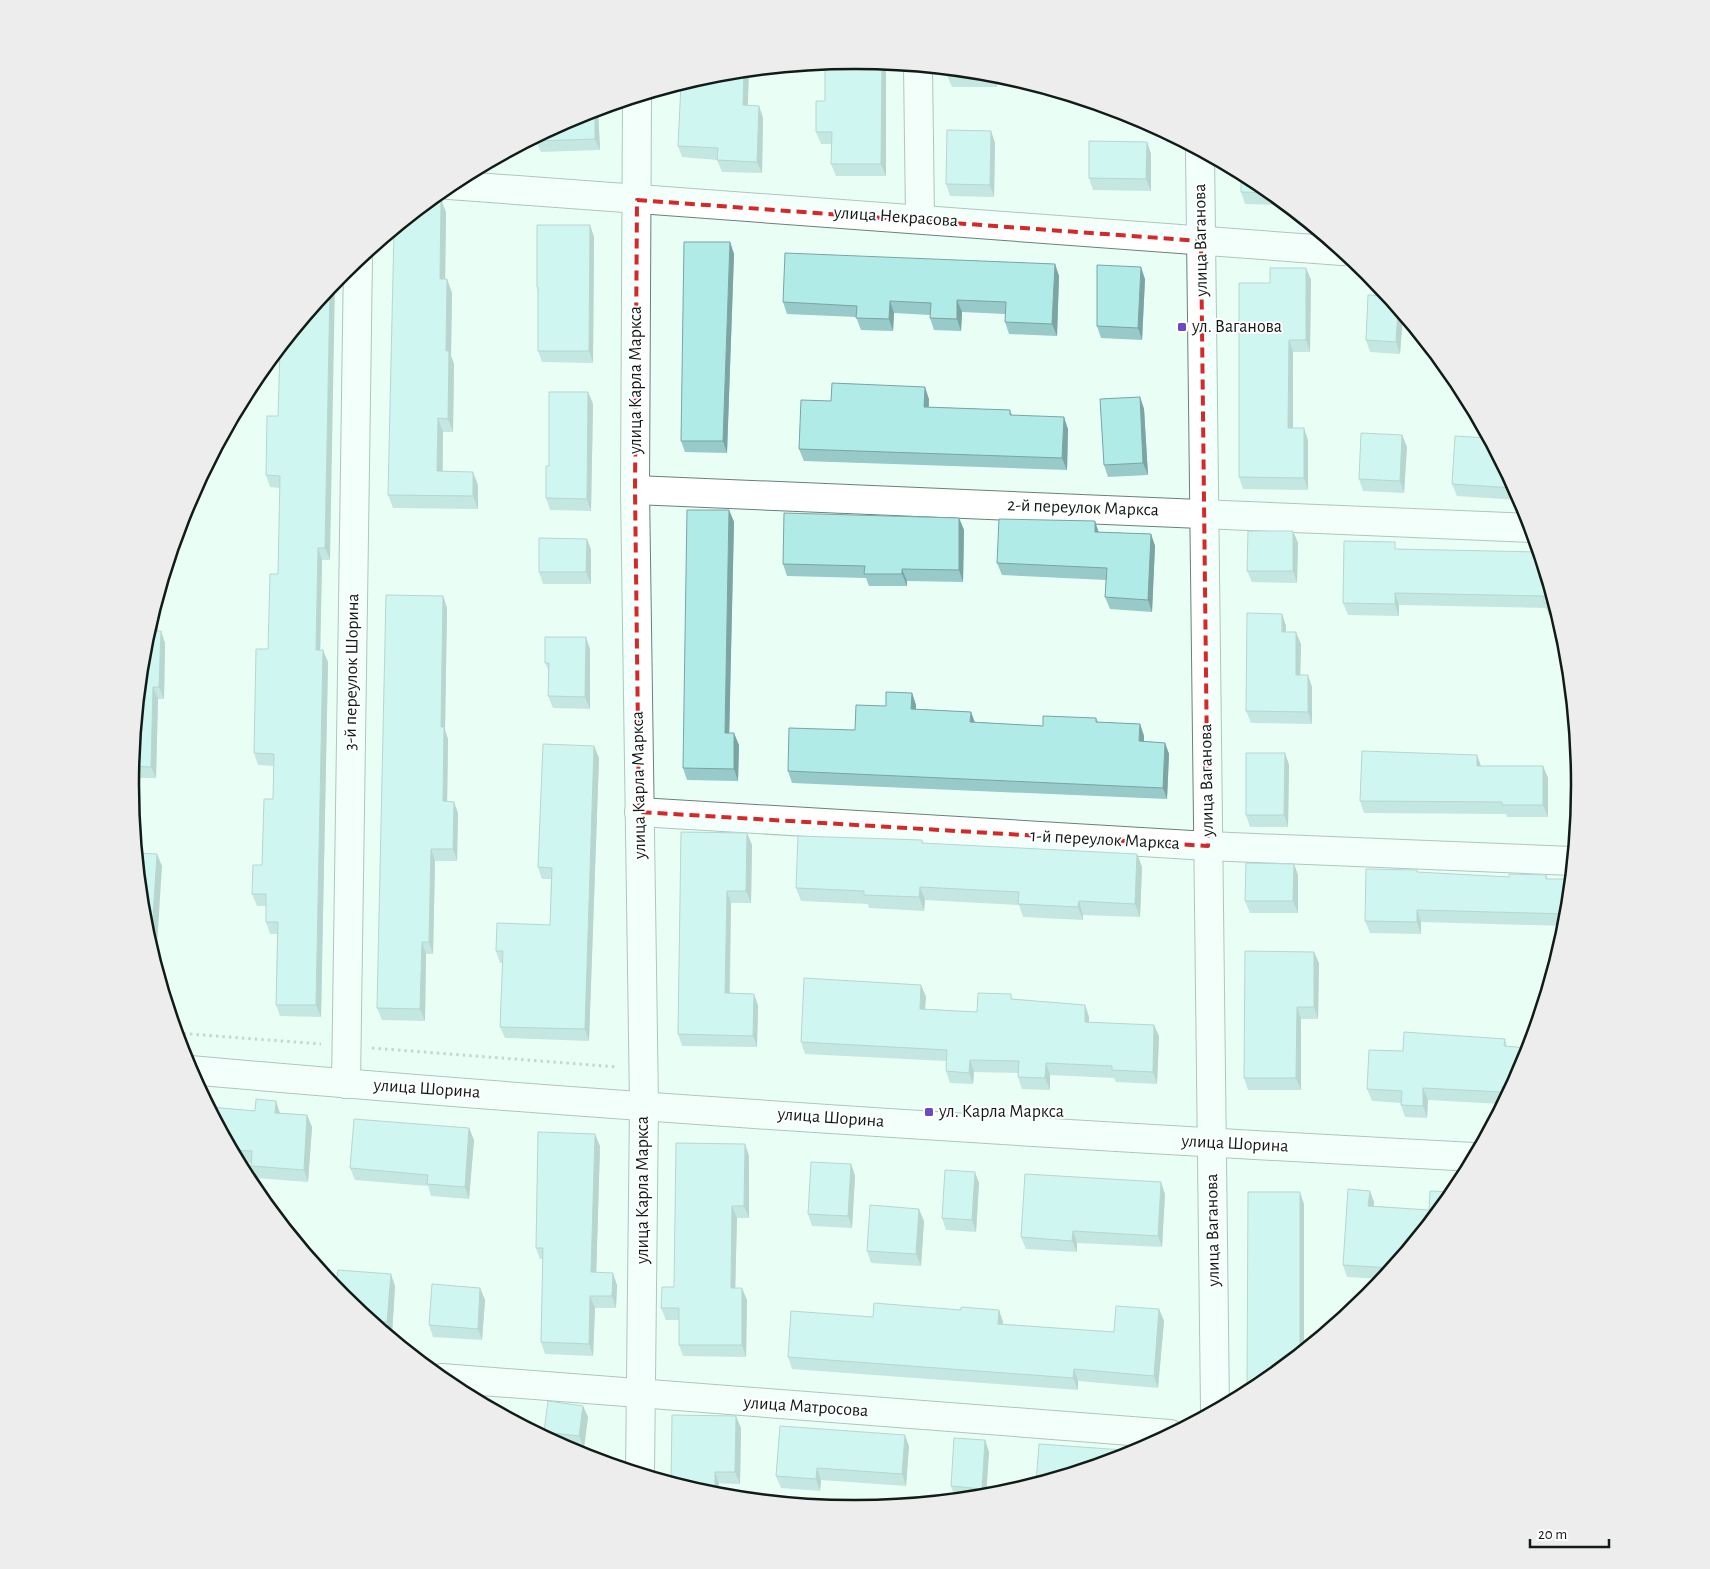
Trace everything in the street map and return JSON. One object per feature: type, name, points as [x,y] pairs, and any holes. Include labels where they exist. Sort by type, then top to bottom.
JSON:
[{"type":"street","points":[[918,72],[920,218]]},
{"type":"street","name":"улица Карла Маркса","points":[[637,103],[635,490],[644,1105],[640,1467]]},
{"type":"street","name":"улица Ваганова","points":[[1200,158],[1215,1403]]},
{"type":"street","name":"улица Некрасова","points":[[462,186],[637,200],[920,218],[1333,251]]},
{"type":"street","name":"3-й переулок Шорина","points":[[346,1084],[358,270]]},
{"type":"street","name":"2-й переулок Маркса","points":[[635,490],[1523,528]]},
{"type":"street","name":"1-й переулок Маркса","points":[[639,812],[1208,846],[1567,860]]},
{"type":"street","name":"улица Шорина","points":[[200,1071],[346,1084],[644,1105],[1212,1143],[1465,1158]]},
{"type":"street","name":"улица Матросова","points":[[456,1379],[642,1395],[1157,1433]]},
{"type":"path","points":[[184,1034],[643,1069]]},
{"type":"highlighted area","points":[[637,200],[1201,241],[1208,846],[639,812],[635,490]]},
{"type":"building","points":[[825,70],[882,70],[881,164],[831,164],[832,132],[816,132],[816,101],[825,101]]},
{"type":"building","points":[[744,78],[743,105],[759,106],[757,162],[717,160],[718,148],[678,146],[681,91]]},
{"type":"building","points":[[595,118],[595,139],[543,141]]},
{"type":"building","points":[[947,130],[991,131],[990,185],[946,184]]},
{"type":"building","points":[[1089,141],[1147,142],[1146,179],[1089,178]]},
{"type":"building","points":[[1241,182],[1258,193],[1241,192]]},
{"type":"building","points":[[441,201],[440,279],[447,279],[446,351],[449,351],[448,419],[438,418],[437,471],[473,472],[473,496],[388,495],[394,237]]},
{"type":"building","points":[[537,225],[590,225],[589,351],[538,351]]},
{"type":"building","points":[[684,242],[730,242],[723,441],[681,441]]},
{"type":"building","points":[[785,253],[1055,264],[1052,324],[1005,322],[1006,302],[957,300],[957,319],[930,318],[931,303],[890,301],[889,319],[856,318],[857,306],[783,302]]},
{"type":"building","points":[[1097,265],[1141,267],[1138,328],[1097,326]]},
{"type":"building","points":[[1270,268],[1306,268],[1306,340],[1289,340],[1288,428],[1304,428],[1304,478],[1239,477],[1239,283],[1270,283]]},
{"type":"building","points":[[1368,295],[1377,295],[1397,318],[1396,342],[1366,340]]},
{"type":"building","points":[[330,299],[325,548],[318,548],[316,650],[323,650],[316,1005],[276,1005],[278,922],[266,922],[266,894],[252,894],[253,865],[262,865],[264,799],[273,799],[274,754],[254,753],[256,649],[268,649],[270,574],[278,574],[280,476],[266,475],[267,416],[278,416],[280,359]]},
{"type":"building","points":[[832,383],[925,387],[924,407],[1010,410],[1010,415],[1064,417],[1062,458],[799,449],[801,400],[831,401]]},
{"type":"building","points":[[549,392],[588,392],[587,499],[546,498],[546,466],[549,466]]},
{"type":"building","points":[[1140,397],[1143,463],[1104,465],[1100,399]]},
{"type":"building","points":[[1361,433],[1402,435],[1400,481],[1359,479]]},
{"type":"building","points":[[1455,436],[1481,438],[1506,487],[1452,484]]},
{"type":"building","points":[[687,510],[729,510],[725,733],[734,733],[734,769],[683,768]]},
{"type":"building","points":[[784,513],[959,518],[959,570],[902,569],[902,574],[864,574],[865,566],[783,564]]},
{"type":"building","points":[[999,519],[1095,521],[1095,532],[1151,534],[1148,600],[1105,597],[1107,568],[997,563]]},
{"type":"building","points":[[1248,531],[1293,531],[1293,571],[1247,571]]},
{"type":"building","points":[[539,538],[587,539],[586,572],[539,572]]},
{"type":"building","points":[[1344,541],[1395,542],[1395,549],[1532,552],[1547,603],[1544,603],[1544,596],[1395,593],[1395,604],[1343,603]]},
{"type":"building","points":[[386,595],[443,596],[441,727],[444,727],[443,801],[454,802],[453,849],[431,849],[429,942],[422,942],[420,1009],[377,1008]]},
{"type":"building","points":[[1247,613],[1282,614],[1282,632],[1296,632],[1296,675],[1308,675],[1308,712],[1246,711]]},
{"type":"building","points":[[156,631],[161,631],[159,687],[153,687],[151,767],[140,766],[141,738],[145,691],[153,645]]},
{"type":"building","points":[[545,637],[586,637],[585,697],[548,696],[549,663],[545,663]]},
{"type":"building","points":[[886,692],[912,693],[911,709],[971,712],[970,722],[1043,726],[1043,716],[1096,718],[1096,722],[1140,724],[1139,741],[1165,743],[1163,788],[788,771],[789,728],[855,730],[856,705],[886,706]]},
{"type":"building","points":[[543,744],[594,746],[585,1029],[500,1027],[503,951],[496,951],[497,923],[550,925],[552,868],[538,867]]},
{"type":"building","points":[[1362,751],[1477,755],[1477,766],[1543,766],[1543,805],[1502,805],[1502,802],[1360,801]]},
{"type":"building","points":[[1246,753],[1285,753],[1284,815],[1246,815]]},
{"type":"building","points":[[681,832],[747,833],[746,891],[727,891],[725,993],[754,994],[753,1036],[678,1034]]},
{"type":"building","points":[[798,836],[922,840],[922,843],[1137,854],[1135,904],[1079,901],[1078,907],[1018,904],[1019,892],[920,887],[919,897],[864,895],[864,891],[796,888]]},
{"type":"building","points":[[143,853],[157,854],[153,922]]},
{"type":"building","points":[[1246,863],[1294,864],[1293,901],[1245,901]]},
{"type":"building","points":[[1366,869],[1417,870],[1417,872],[1509,877],[1509,874],[1546,875],[1546,879],[1565,879],[1559,914],[1417,910],[1417,922],[1365,921]]},
{"type":"building","points":[[1245,951],[1314,952],[1314,1007],[1297,1007],[1296,1078],[1244,1078]]},
{"type":"building","points":[[804,978],[921,985],[920,1009],[977,1012],[978,993],[1011,994],[1011,999],[1085,1005],[1085,1022],[1154,1025],[1153,1072],[1112,1070],[1112,1066],[1046,1063],[1045,1078],[1018,1077],[1019,1061],[970,1060],[969,1073],[946,1071],[947,1050],[801,1042]]},
{"type":"building","points":[[1404,1032],[1505,1039],[1504,1046],[1520,1047],[1501,1092],[1423,1088],[1423,1106],[1401,1105],[1402,1091],[1367,1089],[1369,1050],[1403,1051]]},
{"type":"building","points":[[256,1099],[276,1101],[275,1113],[307,1115],[304,1170],[251,1166],[252,1151],[240,1150],[217,1108],[255,1111]]},
{"type":"building","points":[[354,1119],[469,1128],[465,1187],[427,1184],[428,1175],[350,1168]]},
{"type":"building","points":[[538,1132],[595,1134],[591,1272],[613,1273],[612,1296],[590,1296],[589,1344],[541,1342],[543,1248],[536,1248]]},
{"type":"building","points":[[676,1143],[745,1144],[744,1206],[732,1206],[731,1288],[742,1288],[742,1345],[679,1345],[679,1308],[661,1308],[662,1287],[674,1287]]},
{"type":"building","points":[[811,1162],[851,1164],[848,1216],[808,1214]]},
{"type":"building","points":[[945,1170],[975,1172],[972,1220],[942,1218]]},
{"type":"building","points":[[1025,1174],[1161,1182],[1158,1236],[1073,1231],[1072,1241],[1021,1237]]},
{"type":"building","points":[[1348,1189],[1370,1191],[1368,1206],[1429,1210],[1430,1191],[1443,1192],[1423,1220],[1383,1267],[1343,1265]]},
{"type":"building","points":[[1248,1192],[1300,1192],[1300,1345],[1247,1384]]},
{"type":"building","points":[[870,1205],[919,1209],[916,1254],[867,1251]]},
{"type":"building","points":[[338,1270],[391,1274],[387,1322],[382,1322],[337,1277]]},
{"type":"building","points":[[432,1284],[480,1288],[478,1329],[429,1325]]},
{"type":"building","points":[[874,1303],[961,1310],[961,1307],[999,1310],[998,1324],[1114,1332],[1116,1306],[1159,1309],[1154,1376],[1074,1369],[1073,1378],[788,1357],[791,1311],[873,1317]]},
{"type":"building","points":[[548,1401],[583,1406],[579,1436],[553,1433],[544,1429]]},
{"type":"building","points":[[672,1415],[736,1416],[735,1472],[715,1472],[715,1486],[671,1476]]},
{"type":"building","points":[[780,1426],[905,1435],[902,1474],[817,1468],[816,1479],[776,1476]]},
{"type":"building","points":[[954,1438],[985,1440],[982,1488],[951,1486]]},
{"type":"building","points":[[1039,1444],[1119,1450],[1085,1462],[1036,1477]]},
{"type":"place","name":"ул. Ваганова","points":[[1182,327]]},
{"type":"place","name":"ул. Карла Маркса","points":[[929,1112]]}]
